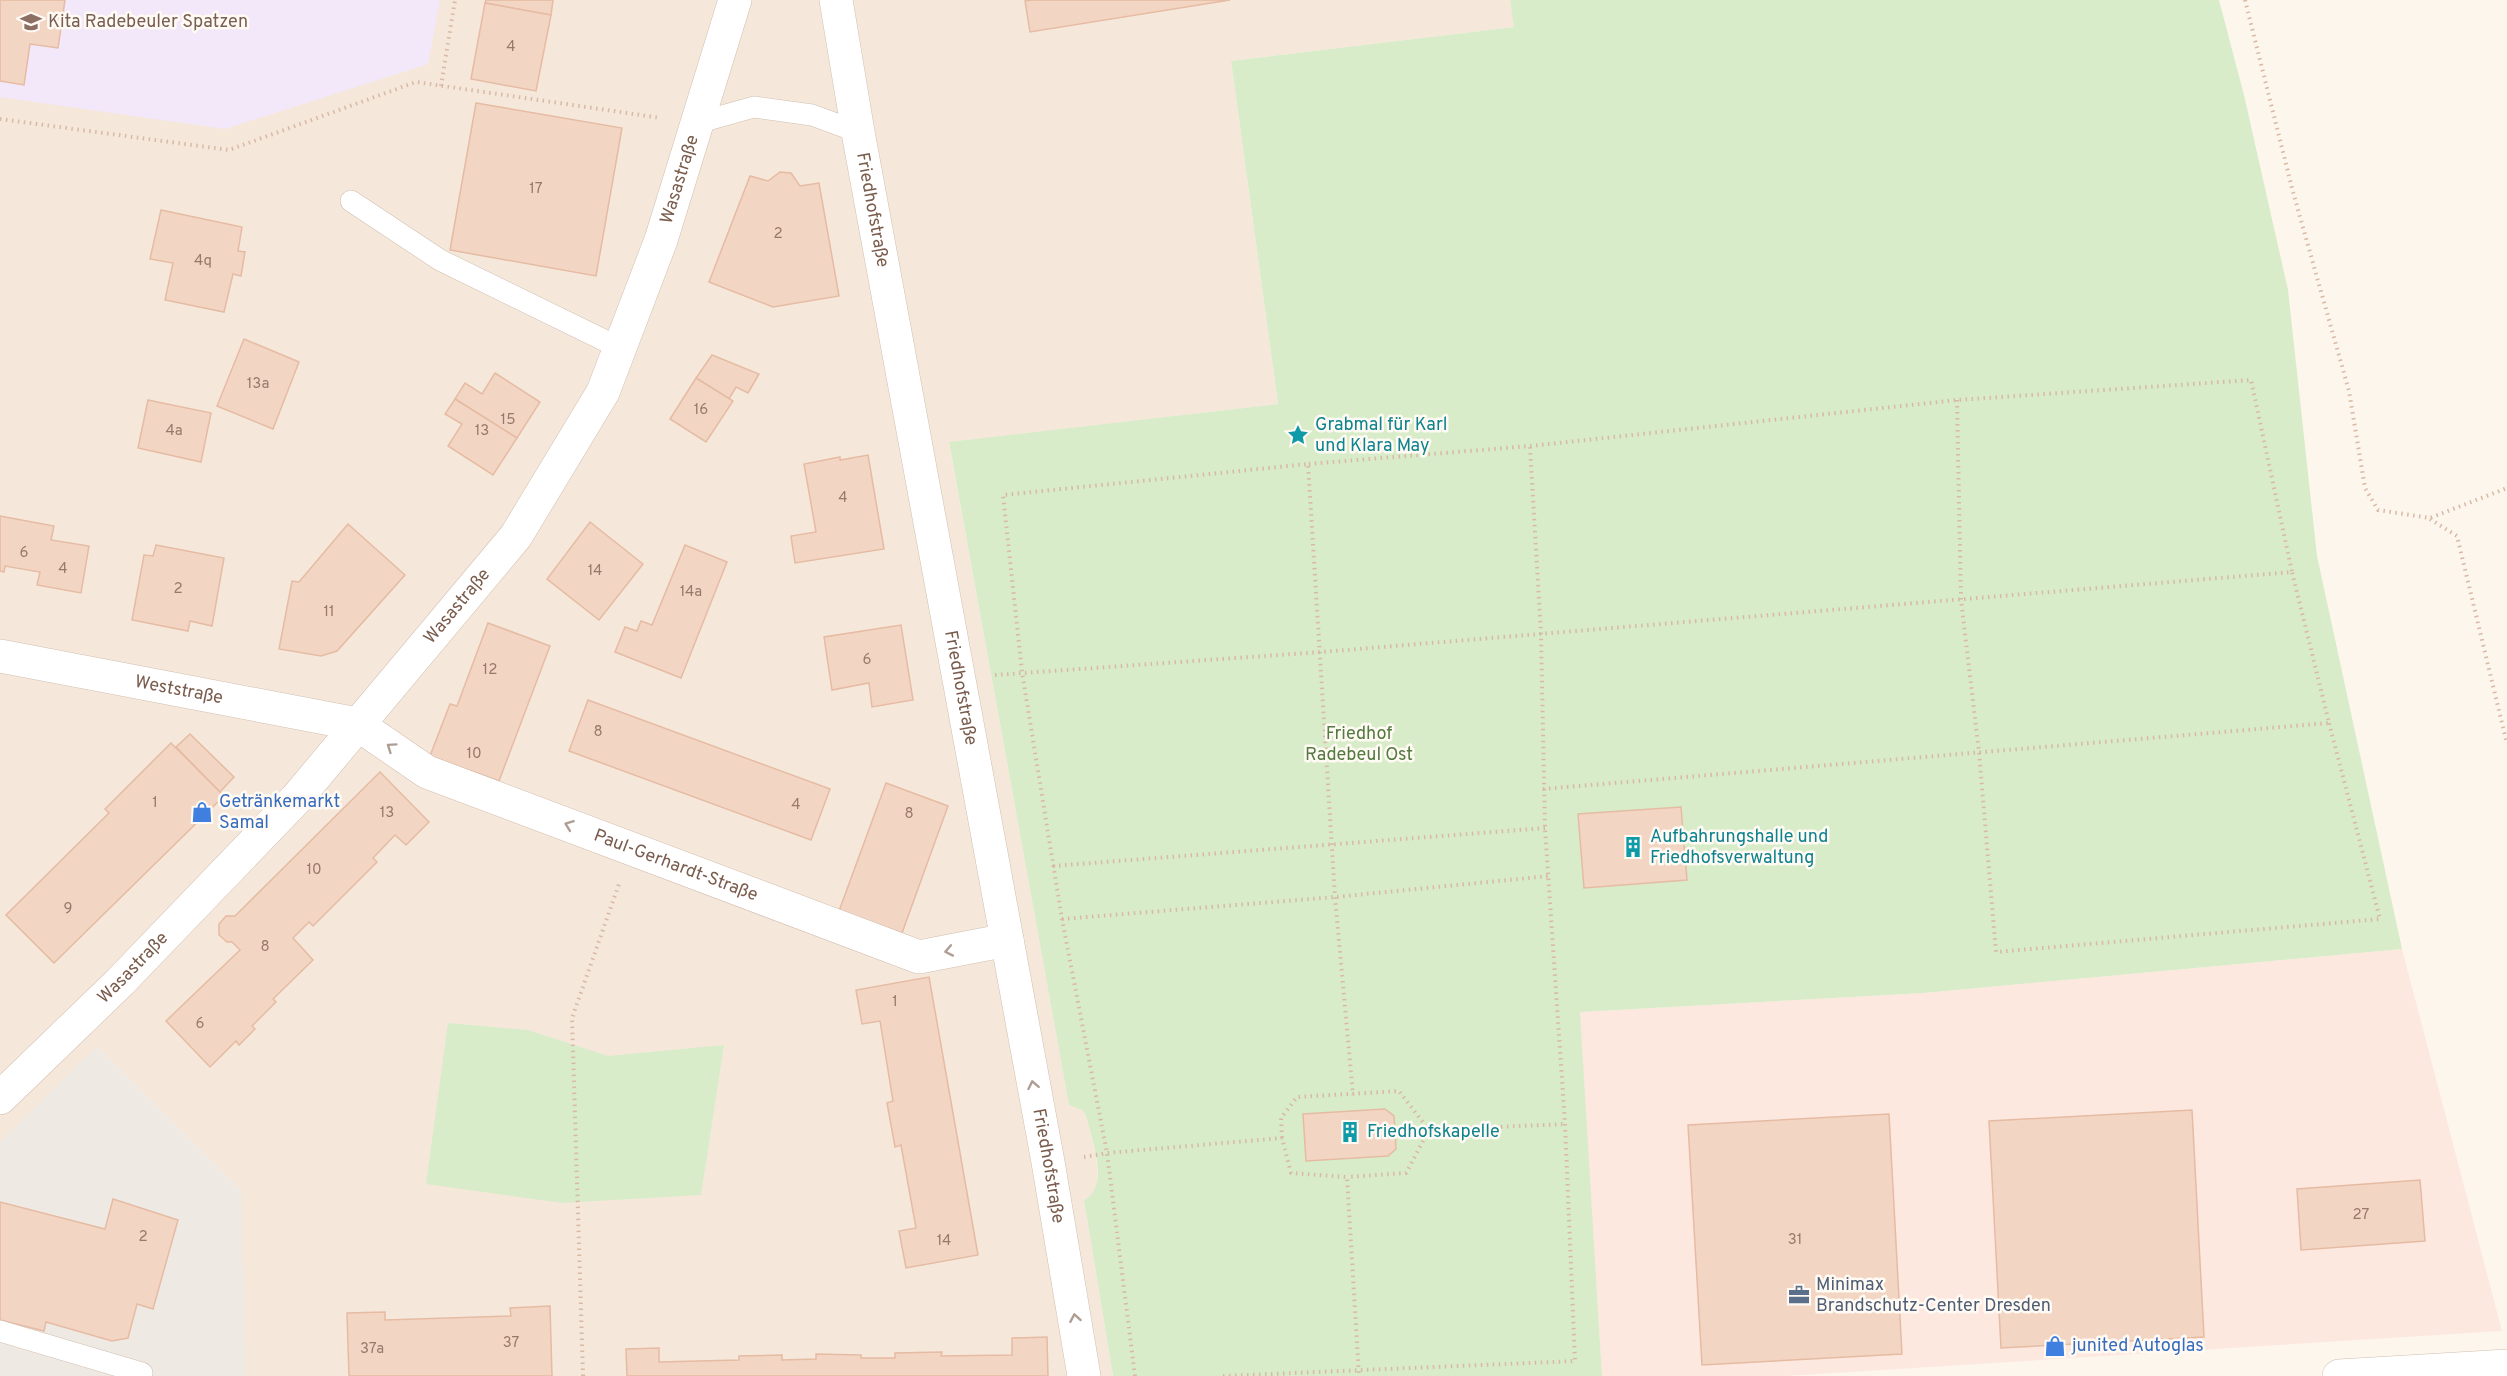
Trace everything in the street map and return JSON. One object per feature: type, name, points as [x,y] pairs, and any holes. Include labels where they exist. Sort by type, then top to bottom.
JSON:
[{"type":"street","name":"Wasastraße","points":[[0,1098],[120,982],[288,807],[516,536],[603,392],[661,240],[735,0]]},
{"type":"street","name":"Friedhofstraße","points":[[836,0],[858,132],[1048,1162],[1084,1376]]},
{"type":"street","name":"Weststraße","points":[[0,656],[357,724]]},
{"type":"street","name":"Paul-Gerhardt-Straße","points":[[357,724],[427,772],[919,957],[1006,940]]},
{"type":"street","points":[[2339,1376],[2507,1366]]},
{"type":"lane","points":[[697,123],[754,107],[812,115],[858,132]]},
{"type":"lane","points":[[351,201],[440,260],[620,348]]},
{"type":"lane","points":[[0,1331],[142,1373]]},
{"type":"path","points":[[441,86],[455,0]]},
{"type":"path","points":[[2245,0],[2293,192],[2349,391],[2365,488],[2378,510],[2430,518],[2457,536],[2507,744]]},
{"type":"path","points":[[0,119],[229,150],[416,82],[697,123]]},
{"type":"path","points":[[1135,1376],[1107,1153],[1062,920],[1022,672],[1003,495],[1308,464],[1530,446],[1957,400],[2251,380],[2292,572],[2380,919],[1996,952],[1979,752],[1960,600],[1957,400]]},
{"type":"path","points":[[1223,1376],[1359,1374],[1575,1361],[1565,1124],[1543,789],[1541,634],[1530,446]]},
{"type":"path","points":[[1308,464],[1335,897],[1353,1095]]},
{"type":"path","points":[[2430,518],[2507,488]]},
{"type":"path","points":[[959,682],[1022,672],[1321,652],[2292,572]]},
{"type":"path","points":[[1543,789],[2329,723]]},
{"type":"path","points":[[1053,866],[1545,828]]},
{"type":"path","points":[[584,1376],[572,1018],[631,849]]},
{"type":"path","points":[[1062,920],[1549,876]]},
{"type":"path","points":[[1400,1091],[1429,1130],[1406,1173],[1347,1177],[1291,1173],[1282,1138],[1281,1118],[1297,1097],[1400,1091]]},
{"type":"path","points":[[1429,1130],[1565,1124]]},
{"type":"path","points":[[1048,1162],[1107,1153],[1282,1138]]},
{"type":"path","points":[[1347,1177],[1359,1374]]},
{"type":"shaded area","points":[[0,0],[1510,0],[1515,27],[1231,61],[1278,404],[949,443],[1069,1104],[1082,1110],[1086,1116],[1096,1155],[1098,1181],[1096,1189],[1091,1197],[1084,1200],[1113,1376],[0,1376]]},
{"type":"shaded area","points":[[0,0],[440,0],[428,64],[225,129],[0,97]]},
{"type":"shaded area","points":[[2402,949],[2502,1331],[1786,1376],[1602,1376],[1579,1012],[1924,993]]},
{"type":"shaded area","points":[[97,1046],[241,1190],[246,1376],[0,1376],[0,1142]]},
{"type":"green space","name":"Friedhof Radebeul Ost","points":[[1510,0],[2219,0],[2244,95],[2288,290],[2317,556],[2402,949],[1924,993],[1580,1012],[1602,1376],[1113,1376],[1084,1200],[1092,1194],[1096,1184],[1098,1174],[1095,1149],[1086,1116],[1082,1110],[1069,1105],[949,442],[1278,404],[1231,61],[1514,27]]},
{"type":"green space","points":[[448,1023],[528,1030],[608,1056],[724,1045],[701,1195],[562,1203],[426,1184]]},
{"type":"building","name":"Kita Radebeuler Spatzen","points":[[0,0],[65,0],[58,48],[30,44],[24,85],[0,81]]},
{"type":"building","points":[[486,0],[553,0],[551,15],[485,3]]},
{"type":"building","points":[[1230,0],[1030,32],[1025,1]]},
{"type":"building","points":[[485,3],[551,15],[536,91],[471,79]]},
{"type":"building","points":[[476,103],[622,128],[596,276],[450,250]]},
{"type":"building","points":[[780,172],[791,173],[800,186],[819,183],[839,296],[773,307],[709,282],[750,176],[768,181]]},
{"type":"building","points":[[161,210],[242,227],[238,251],[245,252],[241,276],[233,274],[224,312],[165,300],[173,263],[150,259]]},
{"type":"building","points":[[244,339],[299,362],[273,429],[217,406]]},
{"type":"building","points":[[712,355],[759,374],[748,393],[736,387],[729,399],[696,378]]},
{"type":"building","points":[[495,373],[540,402],[517,438],[455,399],[465,383],[482,394]]},
{"type":"building","points":[[696,378],[733,401],[706,442],[670,419]]},
{"type":"building","points":[[455,399],[517,438],[493,475],[448,446],[462,424],[445,414]]},
{"type":"building","points":[[148,400],[211,413],[201,462],[138,448]]},
{"type":"building","points":[[868,455],[884,549],[795,563],[791,536],[816,532],[804,464],[840,457],[840,460]]},
{"type":"building","points":[[0,516],[54,526],[51,540],[89,546],[81,593],[37,585],[40,572],[5,566],[4,572],[0,571]]},
{"type":"building","points":[[590,522],[643,564],[599,620],[547,579]]},
{"type":"building","points":[[348,524],[405,575],[337,651],[321,656],[279,649],[292,581],[299,582]]},
{"type":"building","points":[[156,545],[224,558],[212,626],[190,621],[188,631],[132,620],[144,555],[153,556]]},
{"type":"building","points":[[685,545],[727,562],[681,678],[615,652],[625,627],[637,631],[641,621],[652,625]]},
{"type":"building","points":[[488,623],[550,646],[499,781],[430,756],[450,704],[457,706]]},
{"type":"building","points":[[901,625],[913,700],[872,707],[869,683],[832,690],[824,637]]},
{"type":"building","points":[[588,700],[830,789],[811,840],[569,751]]},
{"type":"building","points":[[190,734],[234,777],[220,792],[176,747]]},
{"type":"building","points":[[171,743],[224,796],[54,963],[6,915],[109,813],[105,809]]},
{"type":"building","points":[[380,772],[429,822],[406,845],[395,835],[373,858],[377,862],[313,926],[309,922],[293,938],[313,960],[273,999],[276,1002],[252,1026],[255,1029],[239,1045],[236,1041],[210,1067],[166,1021],[240,950],[232,942],[227,942],[219,935],[219,924],[226,916],[235,916]]},
{"type":"building","points":[[886,783],[948,806],[902,933],[839,911]]},
{"type":"building","name":"Aufbahrungshalle und Friedhofsverwaltung","points":[[1681,807],[1687,880],[1584,888],[1578,814]]},
{"type":"building","points":[[929,977],[978,1255],[906,1268],[899,1231],[916,1228],[901,1145],[895,1147],[887,1103],[893,1101],[880,1021],[862,1024],[856,990]]},
{"type":"building","name":"Friedhofskapelle","points":[[1385,1109],[1394,1116],[1396,1149],[1388,1156],[1306,1161],[1303,1114]]},
{"type":"building","points":[[2192,1110],[2204,1337],[2001,1348],[1989,1121]]},
{"type":"building","points":[[1889,1114],[1902,1354],[1702,1365],[1688,1125]]},
{"type":"building","points":[[2420,1180],[2425,1241],[2301,1250],[2297,1189]]},
{"type":"building","points":[[113,1199],[178,1220],[153,1309],[137,1304],[128,1338],[112,1341],[46,1322],[44,1331],[0,1320],[0,1202],[105,1229]]},
{"type":"building","points":[[550,1306],[552,1376],[349,1376],[347,1313],[385,1312],[385,1320],[511,1316],[510,1308]]},
{"type":"building","points":[[1047,1337],[1048,1376],[627,1376],[626,1349],[659,1348],[659,1362],[739,1360],[739,1356],[782,1355],[782,1360],[816,1359],[816,1354],[861,1355],[861,1358],[895,1358],[895,1353],[942,1352],[941,1356],[1012,1355],[1012,1338]]},
{"type":"place","name":"Kita Radebeuler Spatzen","points":[[31,22]]},
{"type":"place","name":"Grabmal für Karl und Klara May","points":[[1298,435]]},
{"type":"place","name":"Getränkemarkt Samal","points":[[202,812]]},
{"type":"place","name":"Aufbahrungshalle und Friedhofsverwaltung","points":[[1633,847]]},
{"type":"place","name":"Friedhofskapelle","points":[[1350,1132]]},
{"type":"place","name":"Minimax Brandschutz-Center Dresden","points":[[1799,1295]]},
{"type":"place","name":"junited Autoglas","points":[[2055,1346]]}]
